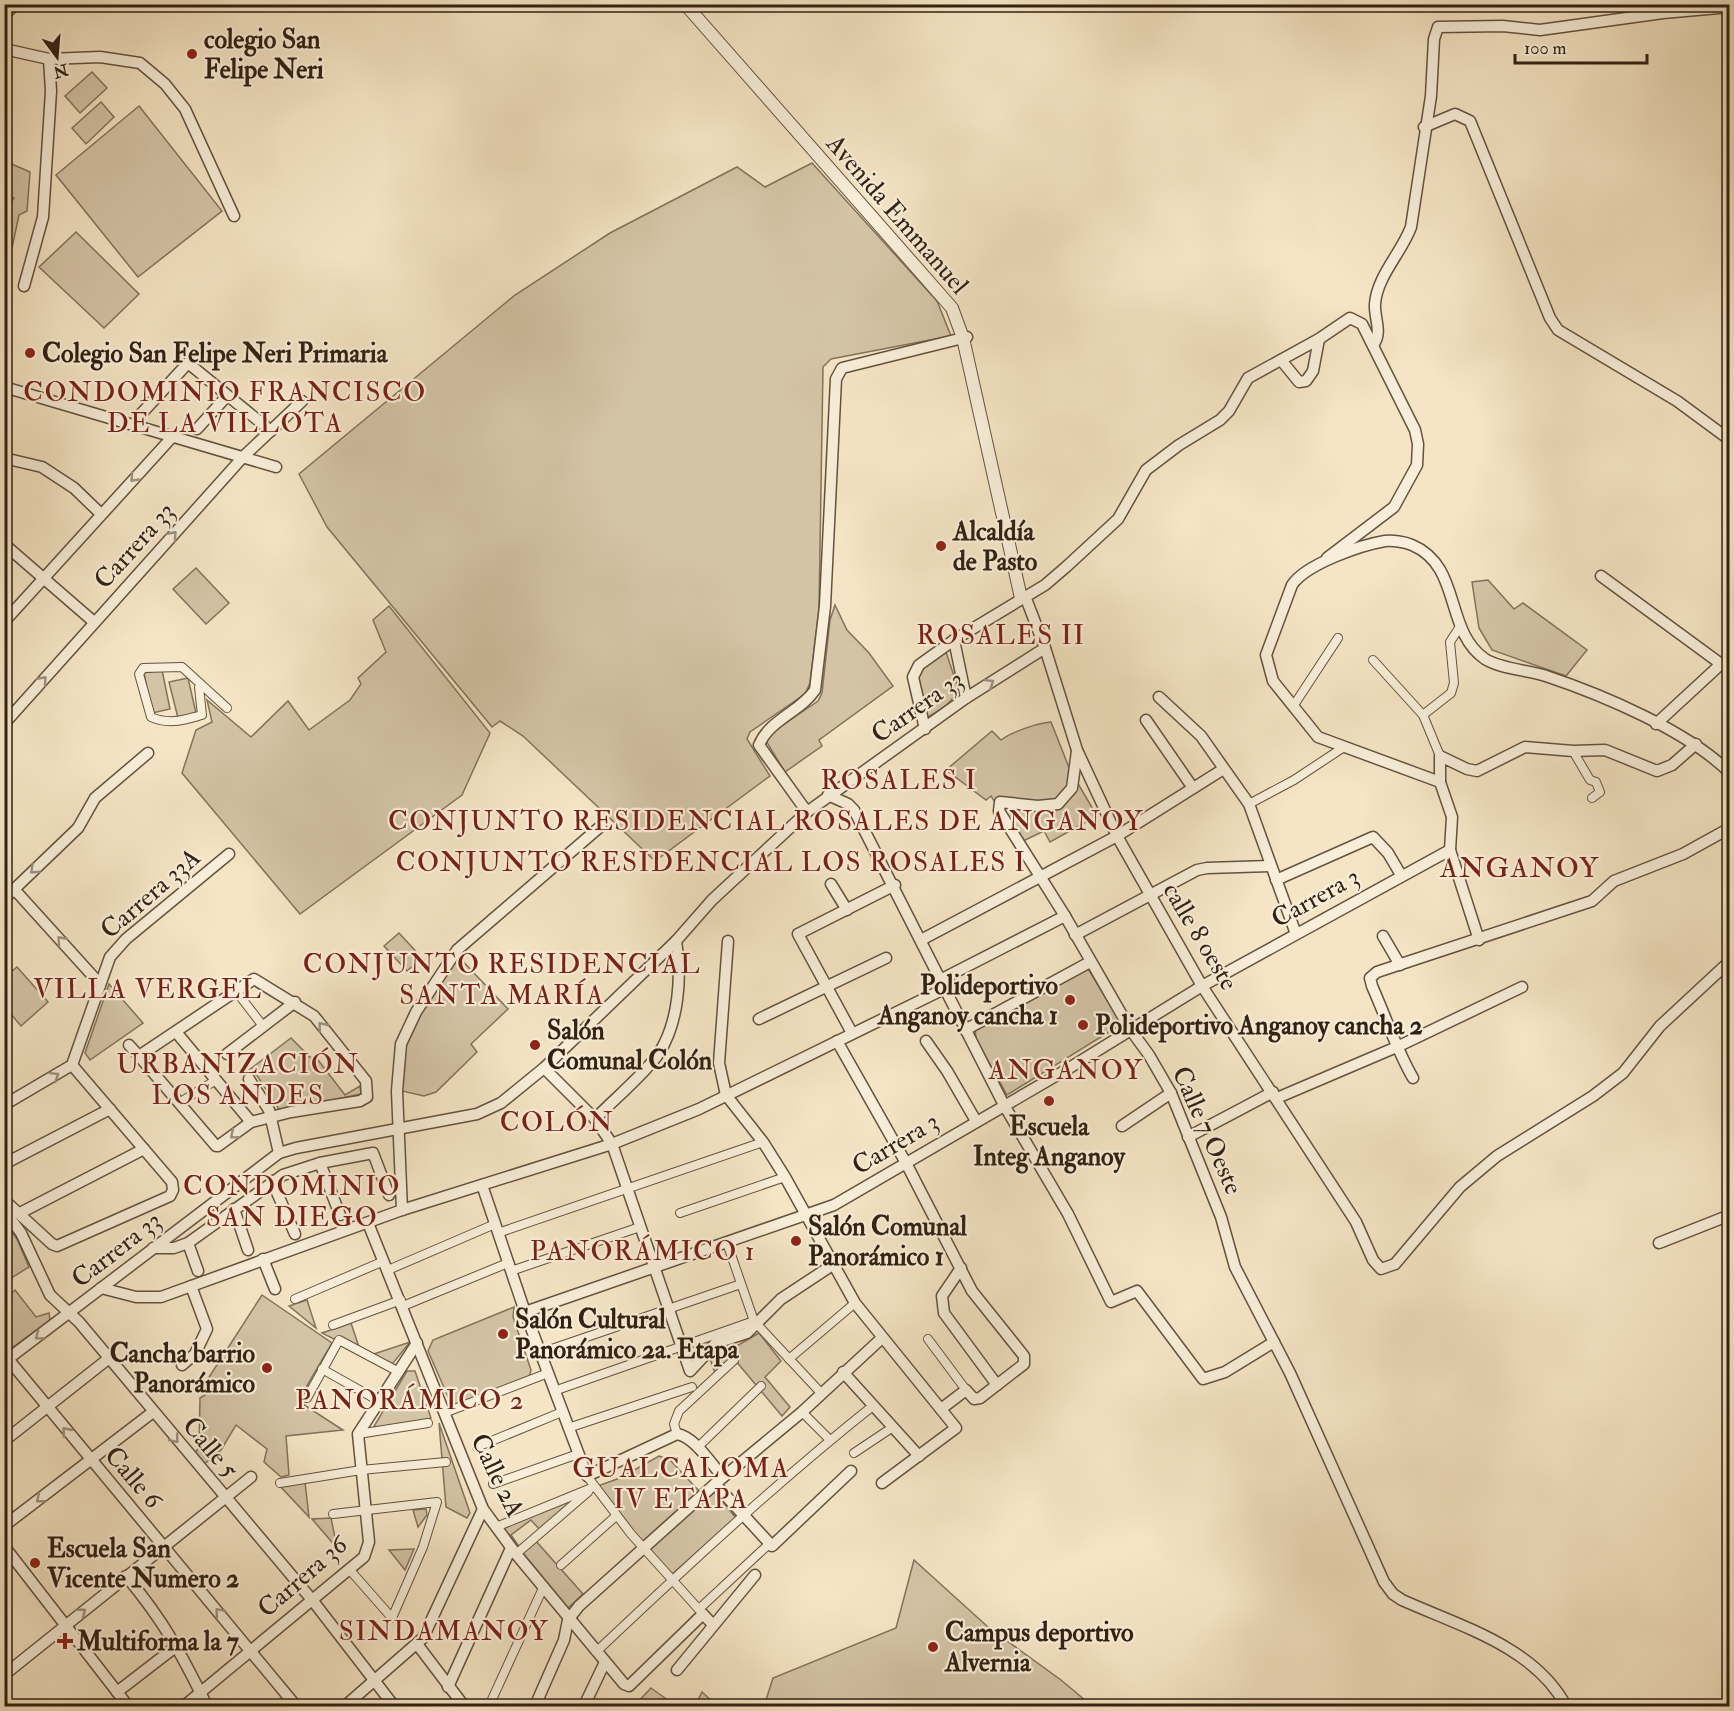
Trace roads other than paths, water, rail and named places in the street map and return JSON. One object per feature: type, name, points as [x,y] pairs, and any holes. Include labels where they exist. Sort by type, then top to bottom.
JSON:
[{"type":"main road","points":[[4,12],[13,4]]},
{"type":"street","name":"Avenida Emmanuel","points":[[685,4],[952,308],[965,338]]},
{"type":"street","name":"Avenida Emmanuel","points":[[694,4],[812,143],[956,305],[1023,597]]},
{"type":"street","points":[[1374,345],[1378,336],[1375,303],[1382,280],[1405,243],[1411,227],[1431,96],[1434,39],[1438,27],[1503,26],[1540,30],[1663,13],[1730,7]]},
{"type":"street","points":[[4,49],[49,59],[100,57],[140,63],[165,84],[185,109],[234,216]]},
{"type":"street","points":[[24,286],[43,216],[51,91],[49,59]]},
{"type":"street","points":[[1425,127],[1455,114],[1470,121],[1550,318],[1558,330],[1677,401],[1730,440]]},
{"type":"street","points":[[925,729],[913,677],[919,666],[954,640],[1052,579],[1118,519],[1146,471],[1179,445],[1220,420],[1230,411],[1248,378],[1259,369],[1319,339],[1350,318],[1362,324],[1374,345],[1414,430],[1418,444],[1417,465],[1394,507],[1328,556],[1328,560]]},
{"type":"street","points":[[807,812],[763,754],[759,745],[764,732],[808,701],[815,690],[825,606],[836,379],[842,368],[965,338]]},
{"type":"street","points":[[1281,360],[1299,382],[1306,381],[1313,371],[1319,339]]},
{"type":"street","points":[[141,414],[188,363],[271,431]]},
{"type":"street","points":[[4,387],[87,413],[174,435],[276,467]]},
{"type":"street","points":[[196,429],[227,396]]},
{"type":"street","name":"Carrera 33","points":[[4,724],[243,457],[302,400]]},
{"type":"street","points":[[4,622],[174,435]]},
{"type":"street","points":[[4,458],[42,467],[74,488],[101,514]]},
{"type":"street","points":[[1440,782],[1318,737],[1273,681],[1268,668],[1267,650],[1298,576],[1328,560],[1387,540],[1412,545],[1431,557],[1450,588],[1459,628],[1472,647],[1487,660],[1546,676],[1608,701],[1696,744],[1730,773]]},
{"type":"street","points":[[4,543],[94,622]]},
{"type":"street","points":[[1601,576],[1726,665],[1656,724]]},
{"type":"street","name":"calle 8 oeste","points":[[1023,597],[1045,648],[1077,750],[1117,836],[1202,986],[1356,1222],[1373,1260],[1381,1269],[1395,1264],[1467,1182],[1497,1156],[1593,1096],[1623,1073],[1660,1026],[1730,961]]},
{"type":"street","points":[[1424,715],[1451,693],[1454,683],[1450,642],[1459,628]]},
{"type":"street","points":[[1294,705],[1338,638]]},
{"type":"street","points":[[954,640],[966,698]]},
{"type":"street","name":"Carrera 33","points":[[6,1360],[279,1153],[477,1114],[501,1102],[544,1068],[676,941],[712,900],[807,812],[966,698],[1045,648]]},
{"type":"street","points":[[1374,660],[1424,715],[1440,756],[1440,782],[1452,817],[1450,850],[1479,940]]},
{"type":"street","points":[[205,688],[199,687],[202,716],[176,722],[163,722],[151,717],[139,674],[143,668],[182,667],[227,708]]},
{"type":"street","points":[[1159,696],[1201,736],[1222,770],[1250,804],[1270,866],[1296,934]]},
{"type":"street","points":[[1146,720],[1193,788]]},
{"type":"street","points":[[1440,756],[1467,769],[1477,771],[1525,747],[1573,751],[1605,750],[1657,771],[1672,765],[1696,744]]},
{"type":"street","points":[[1250,804],[1294,780],[1344,747]]},
{"type":"street","name":"Calle 7 Oeste","points":[[1077,750],[1072,788],[1058,804],[1038,806],[1000,802],[999,811],[1171,1093],[1221,1217],[1235,1267],[1274,1342],[1384,1582],[1393,1594],[1500,1643],[1534,1666],[1557,1690],[1566,1707]]},
{"type":"street","points":[[1573,751],[1590,780],[1596,782],[1600,792],[1592,798]]},
{"type":"street","points":[[4,899],[78,828],[95,798],[148,753]]},
{"type":"street","points":[[921,940],[1117,836],[1222,770]]},
{"type":"street","points":[[828,795],[848,804],[854,810],[895,885],[942,984],[1004,1105],[1068,1214],[1111,1302],[1137,1291],[1203,1379],[1225,1372],[1274,1342]]},
{"type":"street","points":[[402,1210],[397,1091],[401,1044],[416,1012],[457,950],[602,826]]},
{"type":"street","points":[[1413,1078],[1403,1062],[1399,1046],[1370,978],[1377,972],[1592,901],[1614,881],[1683,854],[1730,828]]},
{"type":"street","points":[[1276,880],[1373,837],[1388,853],[1401,875]]},
{"type":"street","name":"Carrera 3","points":[[525,1312],[834,1205],[1202,986],[1450,850]]},
{"type":"street","name":"Carrera 33A","points":[[72,1065],[110,957],[126,939],[229,854]]},
{"type":"street","points":[[1075,935],[1207,868],[1270,866]]},
{"type":"street","points":[[831,884],[847,910]]},
{"type":"street","points":[[852,1033],[798,934],[895,885]]},
{"type":"street","points":[[14,888],[100,984]]},
{"type":"street","points":[[101,1288],[136,1297],[160,1297],[402,1210],[612,1144],[699,1109],[837,1041],[1065,916]]},
{"type":"street","points":[[1383,936],[1400,965]]},
{"type":"street","points":[[595,1119],[659,1053],[671,1025],[679,984],[680,963],[676,941]]},
{"type":"street","points":[[728,941],[719,1063],[726,1095],[785,1177],[855,1303],[956,1428],[882,1483]]},
{"type":"street","points":[[759,1019],[886,958]]},
{"type":"street","points":[[965,1030],[1090,962]]},
{"type":"street","points":[[129,1045],[218,1146],[251,1122],[271,1116],[360,1101],[366,1097],[368,1090],[361,1074],[314,1016],[295,1002],[254,979],[139,1056]]},
{"type":"street","points":[[1188,1137],[1275,1095],[1399,1046],[1522,987]]},
{"type":"street","points":[[236,991],[264,1026]]},
{"type":"street","points":[[227,1054],[295,1002]]},
{"type":"street","points":[[176,1032],[251,1122]]},
{"type":"street","points":[[837,1041],[906,1163],[972,1291],[1024,1356],[1023,1364],[977,1399],[966,1390],[928,1340]]},
{"type":"street","points":[[926,1041],[947,1071],[976,1121]]},
{"type":"street","points":[[4,1105],[72,1065],[172,1182],[173,1190],[170,1196],[65,1245],[52,1244],[4,1200]]},
{"type":"street","points":[[544,1068],[595,1119],[612,1144],[690,1371],[693,1397]]},
{"type":"street","points":[[249,1079],[271,1116],[279,1153]]},
{"type":"street","points":[[180,1103],[216,1080]]},
{"type":"street","points":[[1122,1126],[1171,1093]]},
{"type":"street","points":[[4,1164],[110,1109]]},
{"type":"street","points":[[295,1299],[386,1266],[762,1142]]},
{"type":"street","points":[[20,1214],[144,1149]]},
{"type":"street","points":[[153,1248],[174,1248],[188,1243],[272,1181],[296,1169],[320,1163],[373,1153],[389,1195]]},
{"type":"street","points":[[320,1163],[340,1215]]},
{"type":"street","points":[[680,1213],[785,1177]]},
{"type":"street","points":[[272,1181],[295,1234]]},
{"type":"street","points":[[482,1185],[525,1312],[587,1476],[643,1548],[713,1625]]},
{"type":"street","points":[[234,1209],[248,1251]]},
{"type":"street","name":"Calle 5","points":[[4,1210],[21,1233],[50,1294],[70,1313],[313,1601],[394,1707]]},
{"type":"street","points":[[1659,1243],[1730,1215]]},
{"type":"street","name":"Calle 2A","points":[[368,1223],[483,1509],[568,1620],[624,1684],[633,1684],[701,1612]]},
{"type":"street","points":[[333,1325],[640,1227]]},
{"type":"street","points":[[727,1242],[755,1324],[821,1393]]},
{"type":"street","points":[[188,1243],[198,1271]]},
{"type":"street","points":[[263,1259],[274,1289]]},
{"type":"street","points":[[690,1371],[716,1343],[741,1336],[781,1299],[834,1264]]},
{"type":"street","points":[[961,1268],[942,1296],[944,1313],[997,1385]]},
{"type":"street","points":[[540,1353],[741,1284]]},
{"type":"street","points":[[182,1365],[195,1354],[207,1329],[191,1286]]},
{"type":"street","points":[[789,1359],[855,1303]]},
{"type":"street","points":[[554,1391],[755,1324]]},
{"type":"street","points":[[539,1705],[564,1640],[568,1620],[579,1606],[719,1481],[802,1412],[882,1338]]},
{"type":"street","points":[[307,1398],[339,1340],[399,1372]]},
{"type":"street","points":[[364,1511],[358,1434],[417,1343]]},
{"type":"street","points":[[4,1441],[108,1359]]},
{"type":"street","name":"Calle 6","points":[[6,1360],[164,1545],[296,1707]]},
{"type":"street","points":[[677,1434],[674,1424],[676,1414],[734,1360]]},
{"type":"street","points":[[322,1369],[380,1401]]},
{"type":"street","points":[[843,1372],[919,1456]]},
{"type":"street","points":[[444,1413],[548,1373]]},
{"type":"street","points":[[697,1448],[761,1386]]},
{"type":"street","points":[[568,1428],[692,1387]]},
{"type":"street","points":[[941,1408],[966,1390]]},
{"type":"street","points":[[596,1652],[672,1580],[830,1440],[874,1405]]},
{"type":"street","points":[[477,1447],[562,1412]]},
{"type":"street","points":[[802,1412],[830,1440]]},
{"type":"street","points":[[4,1526],[153,1413]]},
{"type":"street","points":[[358,1434],[428,1423]]},
{"type":"street","points":[[854,1453],[893,1426]]},
{"type":"street","points":[[587,1476],[677,1434],[683,1435],[697,1448],[745,1517],[769,1544]]},
{"type":"street","points":[[493,1484],[578,1454]]},
{"type":"street","points":[[280,1483],[361,1470],[446,1462]]},
{"type":"street","points":[[701,1612],[769,1544],[773,1545],[851,1471]]},
{"type":"street","points":[[4,1675],[251,1477]]},
{"type":"street","points":[[496,1527],[594,1487]]},
{"type":"street","points":[[448,1687],[513,1551],[594,1487]]},
{"type":"street","points":[[333,1514],[437,1502],[423,1547],[392,1618],[349,1569]]},
{"type":"street","points":[[345,1707],[417,1644],[429,1630],[483,1509]]},
{"type":"street","name":"Carrera 36","points":[[184,1707],[250,1649],[313,1601],[368,1549],[364,1511]]},
{"type":"street","points":[[561,1565],[616,1516]]},
{"type":"street","points":[[4,1546],[128,1707]]},
{"type":"street","points":[[677,1670],[754,1575]]},
{"type":"street","points":[[126,1576],[155,1610],[178,1645],[207,1707]]},
{"type":"street","points":[[489,1707],[543,1588]]},
{"type":"street","points":[[417,1644],[464,1707]]},
{"type":"street","points":[[117,1692],[178,1645]]},
{"type":"street","points":[[584,1707],[605,1662]]},
{"type":"place","name":"colegio San Felipe Neri","points":[[192,54]]},
{"type":"place","name":"Colegio San Felipe Neri Primaria","points":[[30,353]]},
{"type":"place","name":"Alcaldía de Pasto","points":[[941,546]]},
{"type":"place","name":"Polideportivo Anganoy cancha 1","points":[[1070,1000]]},
{"type":"place","name":"Polideportivo Anganoy cancha 2","points":[[1083,1025]]},
{"type":"place","name":"Salón Comunal Colón","points":[[535,1045]]},
{"type":"place","name":"Escuela Integ Anganoy","points":[[1049,1101]]},
{"type":"place","name":"Salón Comunal Panorámico 1","points":[[796,1241]]},
{"type":"place","name":"Salón Cultural Panorámico 2a. Etapa","points":[[503,1334]]},
{"type":"place","name":"Cancha barrio Panorámico","points":[[267,1368]]},
{"type":"place","name":"Escuela San Vicente Numero 2","points":[[35,1563]]},
{"type":"place","name":"Multiforma la 7","points":[[65,1641]]},
{"type":"place","name":"Campus deportivo Alvernia","points":[[933,1647]]},
{"type":"district","name":"CONDOMINIO FRANCISCO DE LA VILLOTA","points":[[225,408]]},
{"type":"district","name":"ROSALES II","points":[[1001,635]]},
{"type":"district","name":"ROSALES I","points":[[899,780]]},
{"type":"district","name":"CONJUNTO RESIDENCIAL ROSALES DE ANGANOY","points":[[766,821]]},
{"type":"district","name":"CONJUNTO RESIDENCIAL LOS ROSALES I","points":[[711,862]]},
{"type":"district","name":"ANGANOY","points":[[1520,867]]},
{"type":"district","name":"CONJUNTO RESIDENCIAL SANTA MARÍA","points":[[502,980]]},
{"type":"district","name":"VILLA VERGEL","points":[[148,989]]},
{"type":"district","name":"ANGANOY","points":[[1066,1070]]},
{"type":"district","name":"URBANIZACIÓN LOS ANDES","points":[[238,1080]]},
{"type":"district","name":"COLÓN","points":[[557,1122]]},
{"type":"district","name":"CONDOMINIO SAN DIEGO","points":[[292,1202]]},
{"type":"district","name":"PANORÁMICO 1","points":[[643,1251]]},
{"type":"district","name":"PANORÁMICO 2","points":[[410,1400]]},
{"type":"district","name":"GUALCALOMA IV ETAPA","points":[[681,1484]]},
{"type":"district","name":"SINDAMANOY","points":[[444,1631]]}]
